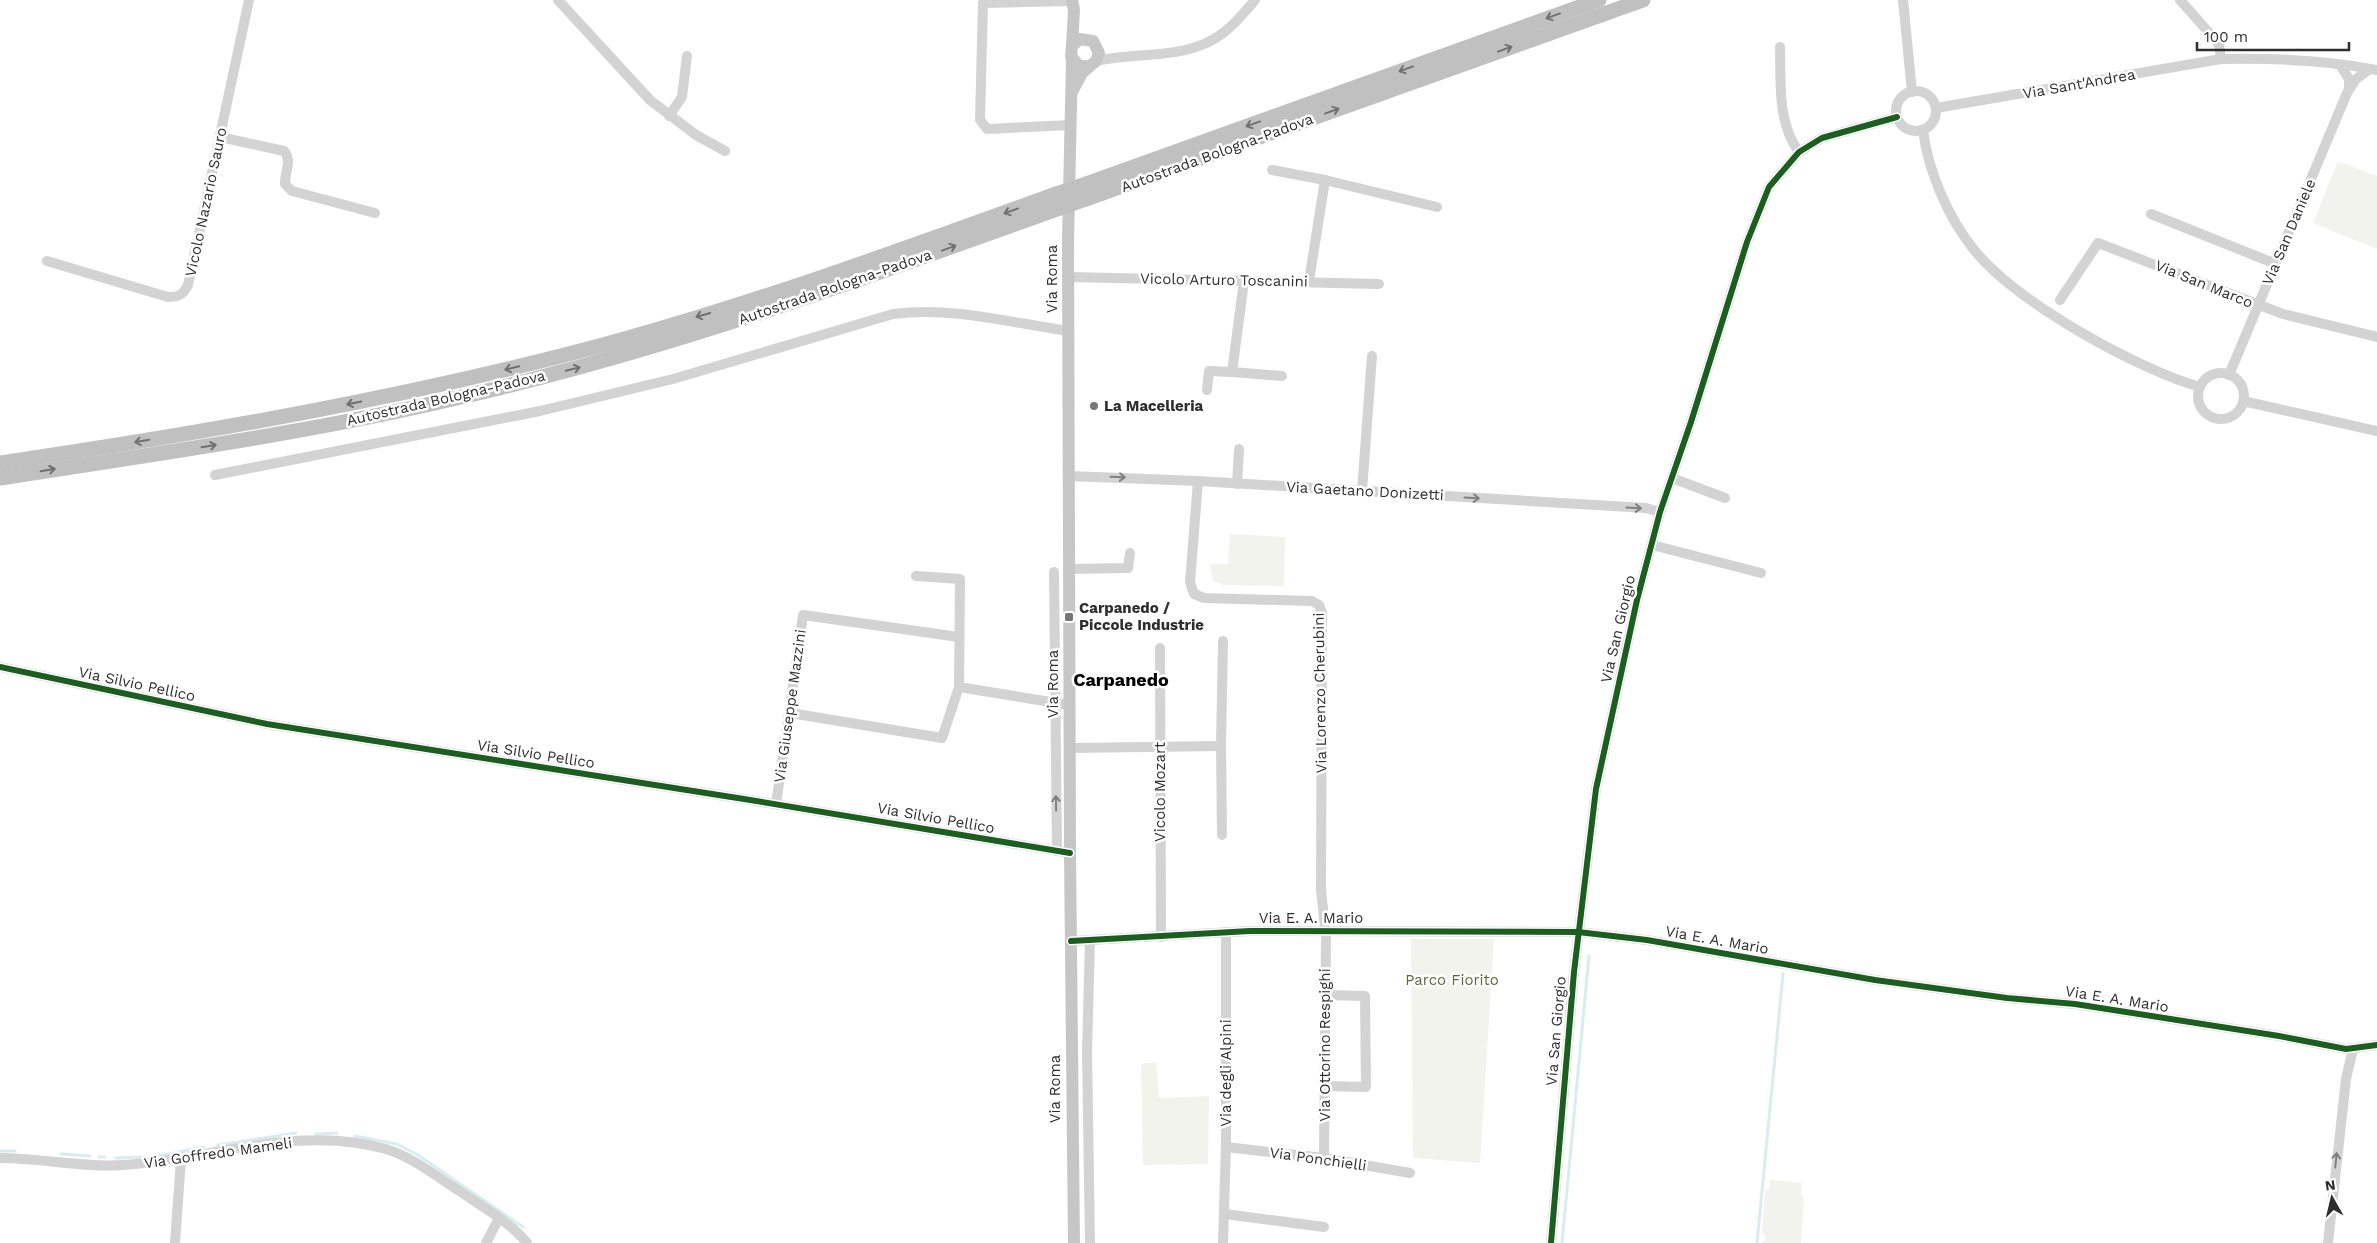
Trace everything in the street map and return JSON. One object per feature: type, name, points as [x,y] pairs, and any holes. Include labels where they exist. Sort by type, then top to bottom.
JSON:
[{"type":"highway","name":"Autostrada Bologna-Padova","points":[[1088,191],[1452,53],[1599,0]]},
{"type":"highway","name":"Autostrada Bologna-Padova","points":[[0,463],[282,417],[458,381],[604,344],[749,302],[1058,201],[1643,0]]},
{"type":"highway","name":"Autostrada Bologna-Padova","points":[[0,478],[292,433],[480,392],[612,359],[763,312],[1058,201]]},
{"type":"main road","points":[[1073,4],[1084,33],[1093,41],[1099,52],[1092,64],[1079,66],[1070,56],[1073,4]]},
{"type":"main road","points":[[1072,46],[1080,39],[1093,41]]},
{"type":"main road","name":"Via Roma","points":[[1072,60],[1069,277],[1069,705],[1074,1243]]},
{"type":"main road","name":"Via Roma","points":[[1071,95],[1077,80],[1092,64]]},
{"type":"street","name":"Vicolo Nazario Sauro","points":[[47,261],[168,297],[176,297],[183,293],[188,286],[250,0]]},
{"type":"street","points":[[558,0],[635,85],[669,116],[696,135],[725,151]]},
{"type":"street","points":[[1092,64],[1128,55],[1178,51],[1207,42],[1227,29],[1255,0]]},
{"type":"street","points":[[1903,0],[1912,92]]},
{"type":"street","points":[[2180,0],[2220,44],[2221,59]]},
{"type":"street","points":[[1070,125],[987,129],[980,120],[983,3],[1073,4]]},
{"type":"street","points":[[1093,41],[1105,50],[1128,55]]},
{"type":"street","points":[[1780,47],[1782,104],[1785,123],[1787,132],[1799,152]]},
{"type":"street","points":[[669,116],[682,97],[687,56]]},
{"type":"street","name":"Via Sant'Andrea","points":[[1936,108],[2221,59],[2258,58],[2369,69]]},
{"type":"street","points":[[2340,65],[2349,84]]},
{"type":"street","name":"Via San Daniele","points":[[2229,375],[2349,84],[2369,69]]},
{"type":"street","points":[[1912,92],[1928,95],[1936,108],[1933,122],[1923,130],[1910,130],[1899,123],[1896,117],[1897,103],[1901,98],[1912,92]]},
{"type":"street","name":"Via San Giorgio","points":[[1550,1243],[1578,932],[1596,789],[1622,667],[1660,512],[1758,213],[1769,187],[1799,152],[1822,138],[1896,117]]},
{"type":"street","points":[[1923,130],[1924,141],[1942,197],[1975,250],[2003,278],[2044,308],[2101,344],[2165,374],[2200,387]]},
{"type":"street","points":[[220,137],[284,151],[288,157],[286,184],[292,191],[375,214]]},
{"type":"street","points":[[1272,170],[1326,180],[1437,207]]},
{"type":"street","points":[[1309,281],[1326,180]]},
{"type":"street","points":[[2151,214],[2276,264]]},
{"type":"street","name":"Via San Marco","points":[[2060,300],[2098,243],[2259,306],[2377,337]]},
{"type":"street","name":"Vicolo Arturo Toscanini","points":[[1069,277],[1379,284]]},
{"type":"street","points":[[1232,372],[1244,281]]},
{"type":"street","points":[[215,475],[540,411],[674,379],[893,314],[917,311],[952,313],[1069,331]]},
{"type":"street","points":[[1362,491],[1372,356]]},
{"type":"street","points":[[1207,390],[1209,371],[1282,376]]},
{"type":"street","points":[[2216,374],[2229,375],[2241,386],[2243,401],[2236,414],[2229,418],[2214,418],[2207,415],[2199,402],[2200,387],[2204,381],[2216,374]]},
{"type":"street","points":[[2243,401],[2377,431]]},
{"type":"street","points":[[1237,484],[1239,449]]},
{"type":"street","name":"Via Gaetano Donizetti","points":[[1069,476],[1198,481],[1646,508],[1660,512]]},
{"type":"street","points":[[1672,478],[1725,498]]},
{"type":"street","name":"Via Lorenzo Cherubini","points":[[1198,481],[1190,582],[1194,594],[1204,598],[1312,601],[1319,605],[1322,613],[1321,890],[1324,931]]},
{"type":"street","points":[[1652,545],[1761,573]]},
{"type":"street","points":[[1069,568],[1128,568],[1130,553]]},
{"type":"street","name":"Via Roma","points":[[1054,572],[1057,852]]},
{"type":"street","points":[[790,713],[942,738],[959,687],[960,580],[916,576]]},
{"type":"street","name":"Via Giuseppe Mazzini","points":[[776,804],[803,615],[959,637]]},
{"type":"street","points":[[1222,835],[1223,641]]},
{"type":"street","name":"Vicolo Mozart","points":[[1160,648],[1161,937]]},
{"type":"street","name":"Via Silvio Pellico","points":[[0,667],[266,724],[776,804],[1070,853]]},
{"type":"street","points":[[959,687],[1069,705]]},
{"type":"street","points":[[1070,748],[1221,746]]},
{"type":"street","name":"Via Ottorino Respighi","points":[[1324,931],[1326,995],[1324,1158]]},
{"type":"street","name":"Via E. A. Mario","points":[[1071,940],[1161,937],[1226,932],[1578,932],[1647,940],[1875,980],[2007,998],[2075,1004],[2353,1050]]},
{"type":"street","name":"Via degli Alpini","points":[[1223,1243],[1226,1147],[1226,932]]},
{"type":"street","points":[[1090,940],[1088,1051],[1090,1243]]},
{"type":"street","points":[[1325,1086],[1366,1087],[1366,996],[1326,995]]},
{"type":"street","points":[[2328,1243],[2346,1079],[2353,1050],[2377,1045]]},
{"type":"street","name":"Via Goffredo Mameli","points":[[0,1158],[113,1165],[181,1159],[269,1143],[330,1142],[372,1146],[388,1150],[412,1161],[498,1218],[527,1243]]},
{"type":"street","name":"Via Ponchielli","points":[[1226,1147],[1324,1158],[1410,1173]]},
{"type":"street","points":[[175,1243],[181,1159]]},
{"type":"street","points":[[1225,1214],[1324,1227]]},
{"type":"street","points":[[486,1243],[498,1218]]},
{"type":"green space","points":[[2338,161],[2377,176],[2377,249],[2313,223]]},
{"type":"green space","points":[[1230,534],[1285,537],[1284,586],[1224,585],[1213,581],[1210,564],[1228,564]]},
{"type":"green space","name":"Parco Fiorito","points":[[1411,939],[1494,939],[1480,1163],[1413,1158]]},
{"type":"green space","points":[[1156,1062],[1159,1098],[1209,1096],[1208,1164],[1143,1165],[1141,1064]]},
{"type":"green space","points":[[1770,1180],[1802,1183],[1801,1196],[1804,1197],[1801,1243],[1761,1243],[1765,1241],[1765,1235],[1762,1235],[1765,1190],[1769,1190]]},
{"type":"waterway","points":[[1562,1243],[1589,956]]},
{"type":"waterway","points":[[1757,1243],[1783,974]]},
{"type":"waterway","points":[[218,1145],[296,1133]]},
{"type":"waterway","points":[[316,1134],[337,1133]]},
{"type":"waterway","points":[[355,1136],[397,1144],[418,1155],[523,1227]]},
{"type":"waterway","points":[[158,1156],[204,1147]]},
{"type":"waterway","points":[[0,1151],[15,1151]]},
{"type":"waterway","points":[[61,1154],[90,1156]]},
{"type":"waterway","points":[[99,1157],[105,1157]]},
{"type":"waterway","points":[[116,1158],[145,1157]]},
{"type":"cycle path","points":[[1551,1243],[1574,972],[1596,789],[1637,600],[1660,512],[1691,422],[1747,242],[1769,187],[1799,152],[1822,138],[1897,117]]},
{"type":"cycle path","points":[[0,667],[267,724],[744,799],[1070,853]]},
{"type":"cycle path","points":[[1071,941],[1250,931],[1578,932],[1647,940],[1875,980],[2007,998],[2075,1004],[2279,1036],[2346,1049],[2377,1045]]},
{"type":"place","name":"La Macelleria","points":[[1094,406]]},
{"type":"place","name":"Carpanedo / Piccole Industrie","points":[[1069,617]]},
{"type":"district","name":"Carpanedo","points":[[1121,680]]}]
